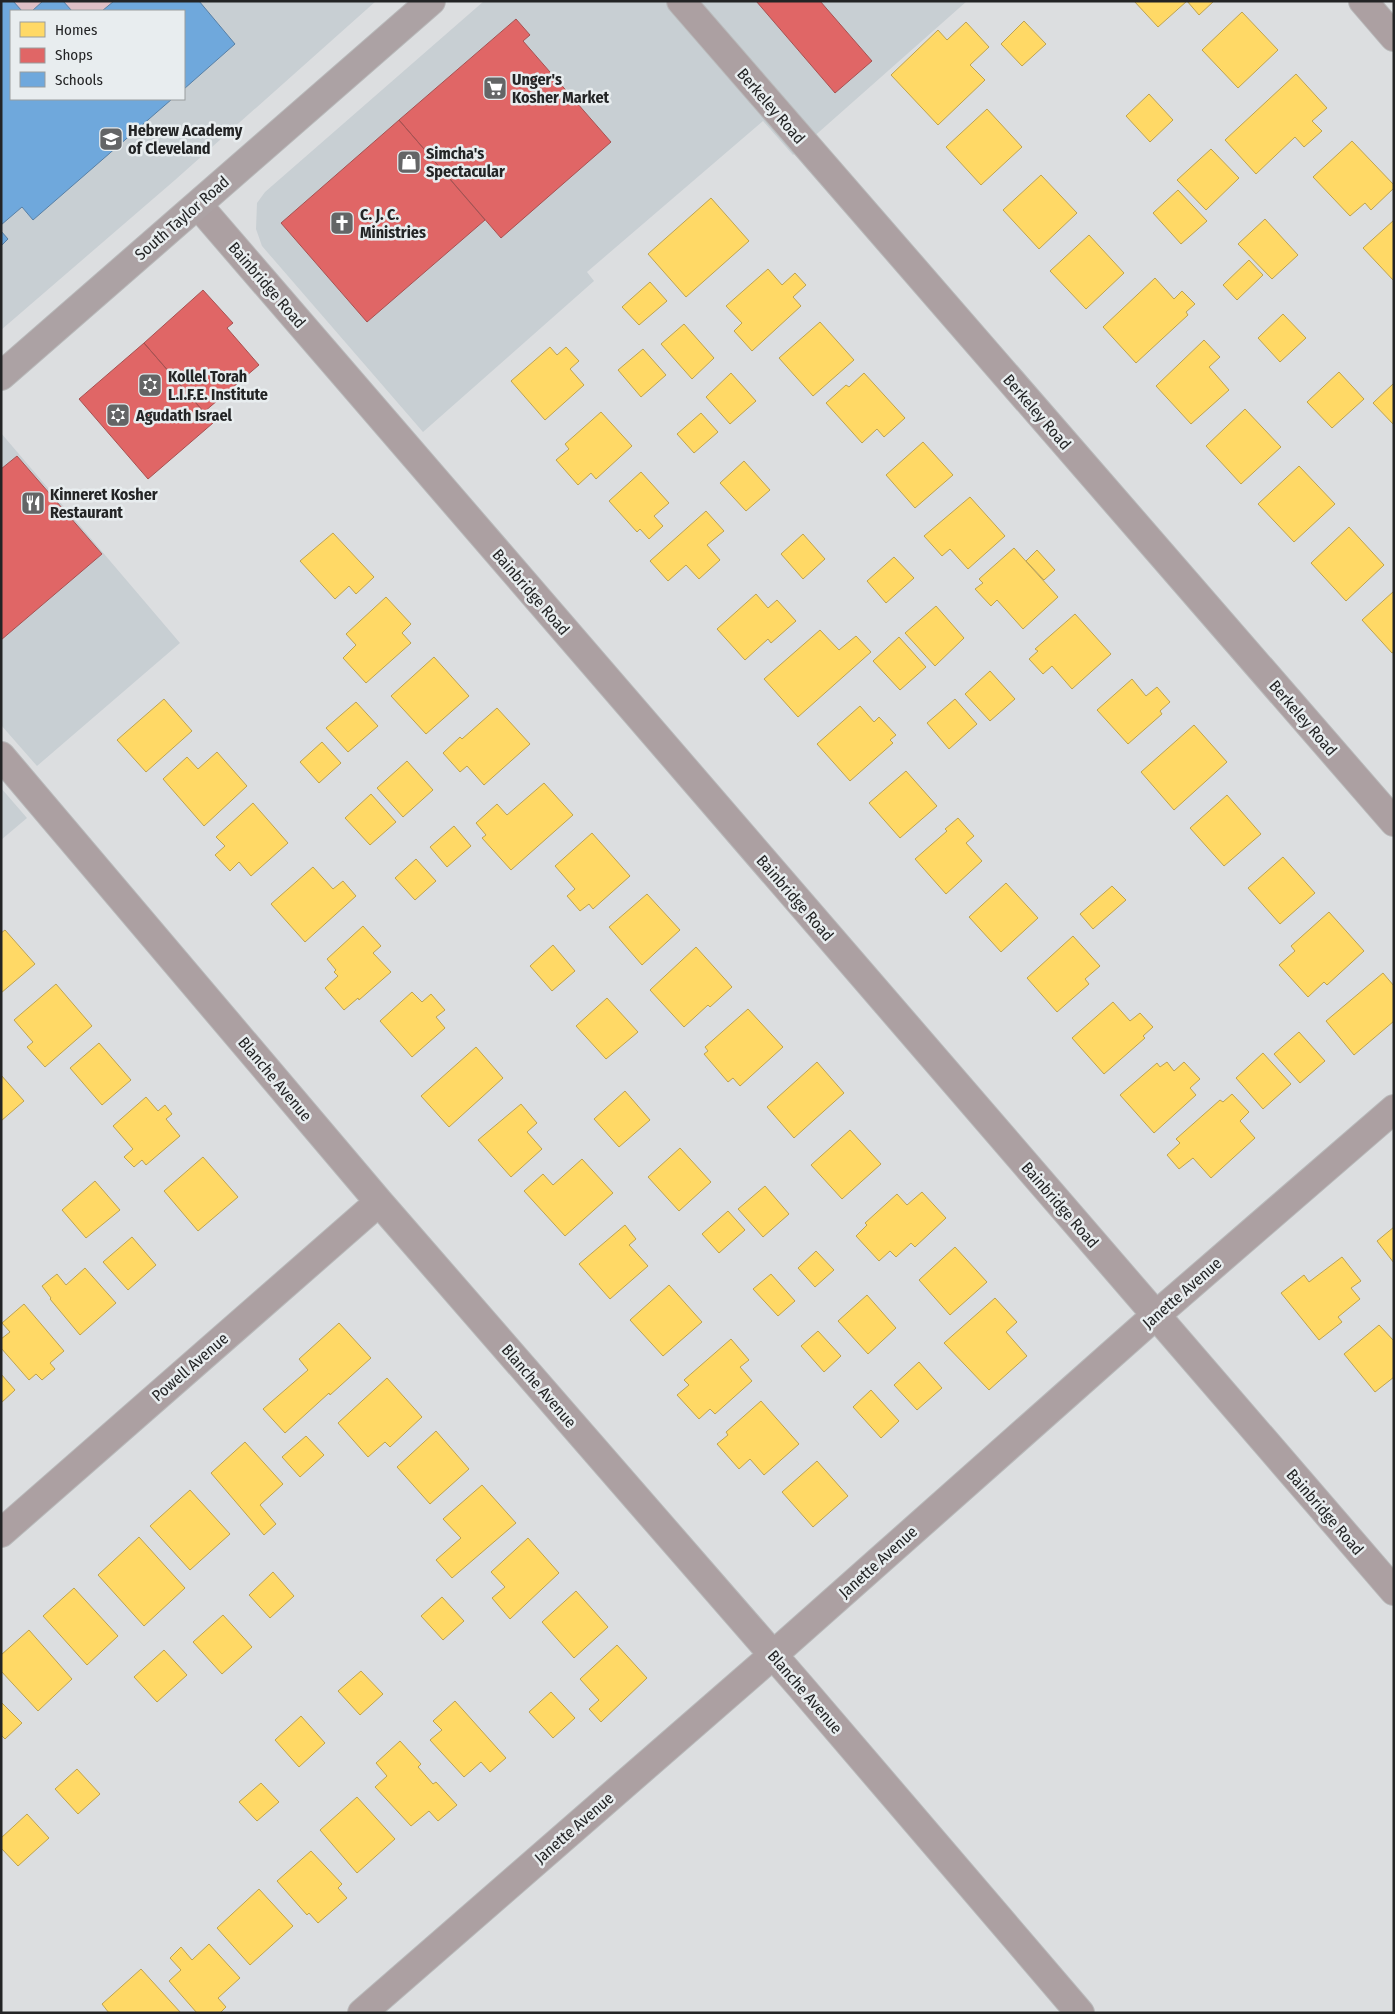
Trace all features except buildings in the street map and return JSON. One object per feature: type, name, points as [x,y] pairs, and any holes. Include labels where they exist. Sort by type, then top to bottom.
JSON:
[{"type":"main road","name":"South Taylor Road","points":[[1,376],[431,1]]},
{"type":"street","name":"Berkeley Road","points":[[681,1],[1394,822]]},
{"type":"street","points":[[1363,1],[1394,37]]},
{"type":"street","name":"Bainbridge Road","points":[[198,205],[1394,1592]]},
{"type":"street","name":"Blanche Avenue","points":[[1,756],[379,1202],[773,1655],[1080,2013]]},
{"type":"street","name":"Janette Avenue","points":[[362,2013],[773,1655],[1156,1316],[1394,1109]]},
{"type":"street","name":"Powell Avenue","points":[[1,1532],[379,1202]]},
{"type":"shaded area","name":"Hebrew Academy of Cleveland","points":[[1,1],[376,1],[175,180],[1,330]]},
{"type":"shaded area","points":[[13,1],[43,1],[33,10],[21,10]]},
{"type":"shaded area","points":[[63,1],[114,1],[103,10],[71,10]]},
{"type":"shaded area","points":[[484,1],[967,1],[793,155],[763,121],[587,272],[594,281],[423,432],[262,246],[256,229],[257,203],[265,192]]},
{"type":"shaded area","points":[[1,433],[180,643],[37,766],[1,725]]},
{"type":"shaded area","points":[[1,788],[27,818],[1,840]]},
{"type":"place","name":"Unger's Kosher Market","points":[[495,88]]},
{"type":"place","name":"Hebrew Academy of Cleveland","points":[[111,139]]},
{"type":"place","name":"Simcha's Spectacular","points":[[409,162]]},
{"type":"place","name":"C. J. C. Ministries","points":[[342,223]]},
{"type":"place","name":"Kollel Torah L.I.F.E. Institute","points":[[150,385]]},
{"type":"place","name":"Agudath Israel","points":[[118,415]]},
{"type":"place","name":"Kinneret Kosher Restaurant","points":[[33,503]]}]
